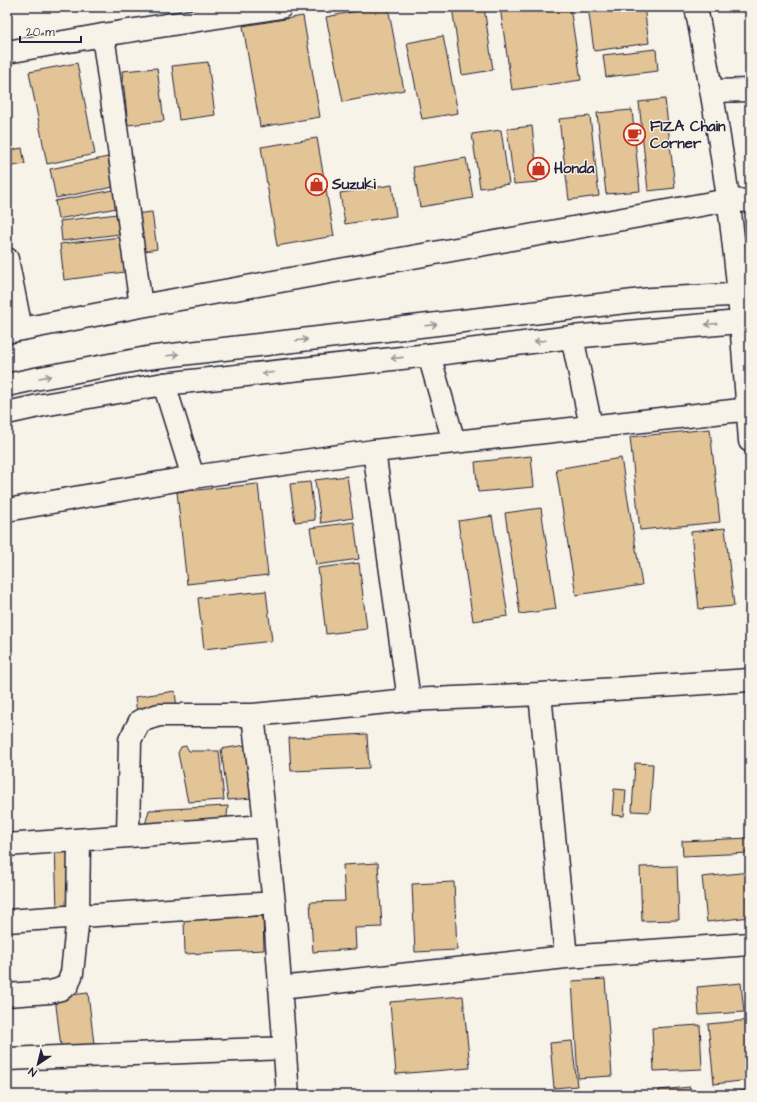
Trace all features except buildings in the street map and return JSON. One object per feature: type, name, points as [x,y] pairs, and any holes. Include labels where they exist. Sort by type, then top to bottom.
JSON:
[{"type":"street","points":[[7,52],[103,35],[281,7]]},
{"type":"street","points":[[696,7],[712,91],[744,294],[750,440]]},
{"type":"street","points":[[103,35],[141,306]]},
{"type":"street","points":[[712,91],[750,90]]},
{"type":"street","points":[[7,258],[14,330],[728,200],[750,201]]},
{"type":"street","points":[[7,386],[35,379],[147,358],[651,299],[744,294]]},
{"type":"street","points":[[7,414],[43,405],[164,384],[429,355],[572,336],[745,321]]},
{"type":"street","points":[[572,336],[591,426]]},
{"type":"street","points":[[429,355],[454,442]]},
{"type":"street","points":[[164,384],[193,477]]},
{"type":"street","points":[[7,510],[193,477],[374,451],[749,409]]},
{"type":"street","points":[[374,451],[409,700]]},
{"type":"street","points":[[128,836],[130,740],[140,721],[159,715],[253,715],[409,700],[540,694],[750,680]]},
{"type":"street","points":[[540,694],[566,956]]},
{"type":"street","points":[[253,715],[274,903],[288,1095]]},
{"type":"street","points":[[7,845],[265,826]]},
{"type":"street","points":[[7,995],[50,992],[61,990],[68,984],[72,973],[78,916],[79,840]]},
{"type":"street","points":[[7,921],[274,903]]},
{"type":"street","points":[[280,988],[566,956],[750,944]]},
{"type":"street","points":[[7,1059],[284,1048]]},
{"type":"place","name":"FIZA Chain Corner","points":[[635,135]]},
{"type":"place","name":"Honda","points":[[538,168]]},
{"type":"place","name":"Suzuki","points":[[316,184]]}]
